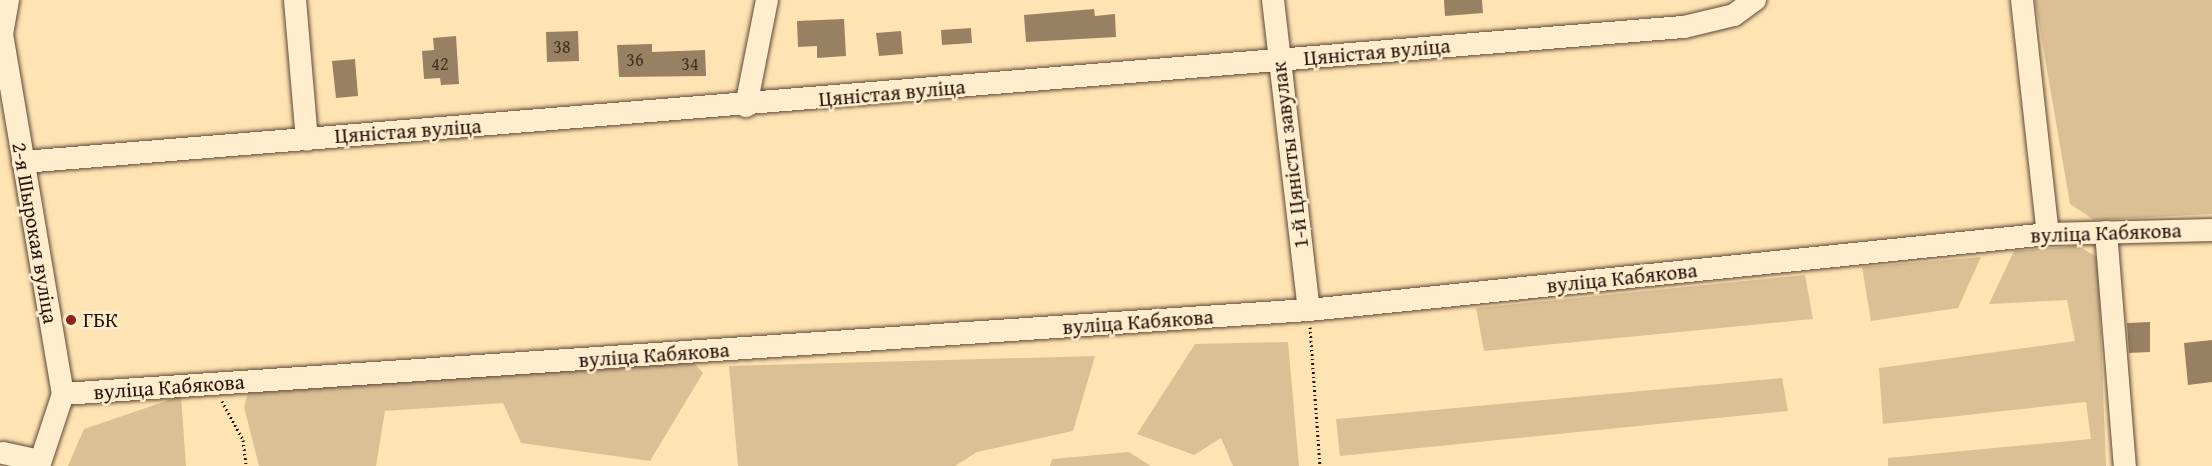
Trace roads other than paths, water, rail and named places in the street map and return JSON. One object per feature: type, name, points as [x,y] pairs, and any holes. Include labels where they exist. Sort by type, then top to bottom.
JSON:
[{"type":"street","name":"2-я Шырокая вуліца","points":[[8,0],[2,34],[63,394]]},
{"type":"street","points":[[295,0],[307,139]]},
{"type":"street","points":[[746,106],[767,0]]},
{"type":"street","name":"1-й Цяністы завулак","points":[[1273,0],[1309,310]]},
{"type":"street","name":"Цяністая вуліца","points":[[23,162],[746,106],[1684,27],[1734,15],[1755,0]]},
{"type":"street","points":[[2022,0],[2048,234]]},
{"type":"street","name":"вуліца Кабякова","points":[[63,394],[1309,310],[2048,234],[2212,230]]},
{"type":"street","points":[[2106,232],[2126,466]]},
{"type":"street","points":[[3,456],[39,463],[63,394]]},
{"type":"place","name":"ГБК","points":[[71,320]]}]
